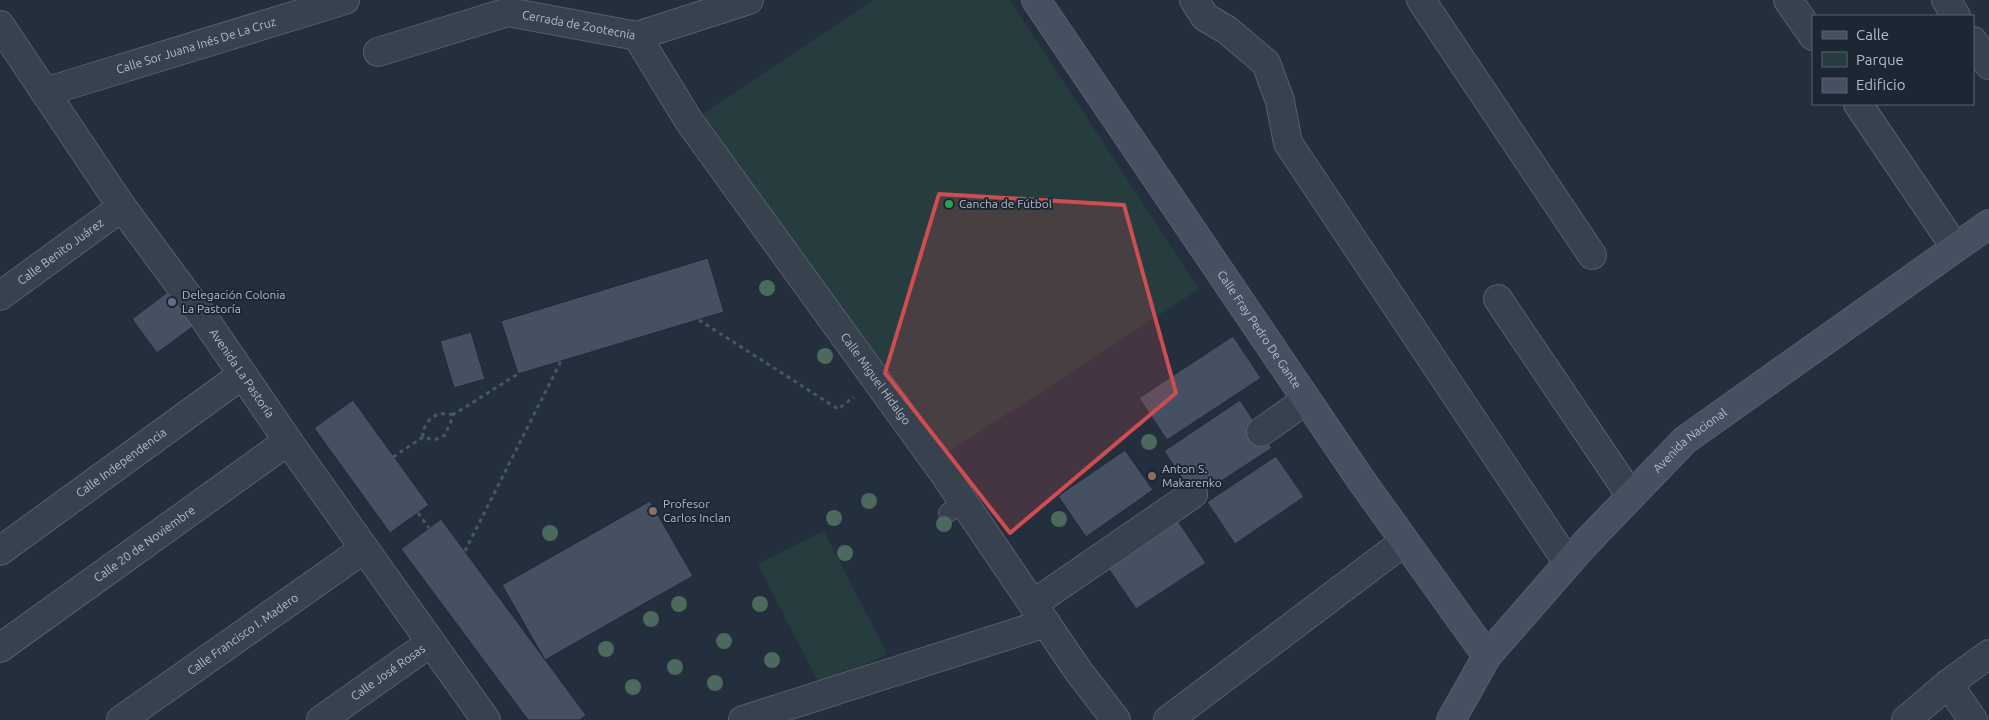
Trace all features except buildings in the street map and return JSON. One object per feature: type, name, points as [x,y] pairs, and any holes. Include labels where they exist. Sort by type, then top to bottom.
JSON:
[{"type":"street","name":"Calle Sor Juana Inés De La Cruz","points":[[46,92],[345,0]]},
{"type":"street","name":"Cerrada de Zootecnia","points":[[378,52],[508,12],[637,36],[749,0]]},
{"type":"street","name":"Calle Fray Pedro De Gante","points":[[1036,0],[1306,400],[1404,542],[1486,656]]},
{"type":"street","points":[[1194,0],[1205,17],[1227,30],[1266,63],[1280,101],[1288,143],[1568,563]]},
{"type":"street","points":[[1421,0],[1592,255]]},
{"type":"street","points":[[1788,0],[1812,35]]},
{"type":"street","points":[[1946,0],[1955,15]]},
{"type":"street","name":"Avenida La Pastoría","points":[[0,25],[8,55],[46,92],[122,207],[204,318],[364,550],[486,720]]},
{"type":"street","name":"Calle Miguel Hidalgo","points":[[637,36],[689,121],[955,507],[1039,614],[1109,719]]},
{"type":"street","points":[[1974,42],[1989,65]]},
{"type":"street","points":[[1859,105],[1955,247]]},
{"type":"street","name":"Calle Benito Juárez","points":[[0,296],[122,207]]},
{"type":"street","name":"Avenida Nacional","points":[[1451,720],[1486,656],[1568,563],[1685,440],[1989,224]]},
{"type":"street","points":[[1498,299],[1631,496]]},
{"type":"street","name":"Calle Independencia","points":[[0,551],[242,375]]},
{"type":"street","points":[[1261,432],[1306,400]]},
{"type":"street","name":"Calle 20 de Noviembre","points":[[0,648],[288,441]]},
{"type":"street","points":[[743,720],[1039,614],[1192,494]]},
{"type":"street","points":[[1168,720],[1404,542]]},
{"type":"street","name":"Calle Francisco I. Madero","points":[[121,720],[364,550]]},
{"type":"street","name":"Calle José Rosas","points":[[322,720],[430,642]]},
{"type":"street","points":[[1906,720],[1948,684],[1989,654]]},
{"type":"street","points":[[1948,684],[1973,720]]},
{"type":"path","points":[[699,320],[838,409],[855,397]]},
{"type":"path","points":[[465,551],[561,361]]},
{"type":"path","points":[[423,437],[422,430],[432,418],[440,414],[454,414],[518,374]]},
{"type":"path","points":[[394,456],[423,437],[437,439],[444,435],[454,414]]},
{"type":"path","points":[[418,513],[429,528]]},
{"type":"highlighted area","points":[[939,194],[1124,205],[1176,393],[1010,533],[885,373]]},
{"type":"green space","name":"Cancha de Fútbol","points":[[874,0],[1010,0],[1199,289],[935,461],[695,119]]},
{"type":"green space","points":[[824,531],[887,654],[821,688],[758,564]]},
{"type":"place","name":"Cancha de Fútbol","points":[[949,204]]},
{"type":"place","name":"Delegación Colonia La Pastoría","points":[[172,302]]},
{"type":"place","name":"Anton S. Makarenko","points":[[1152,476]]},
{"type":"place","name":"Profesor Carlos Inclan","points":[[653,511]]}]
